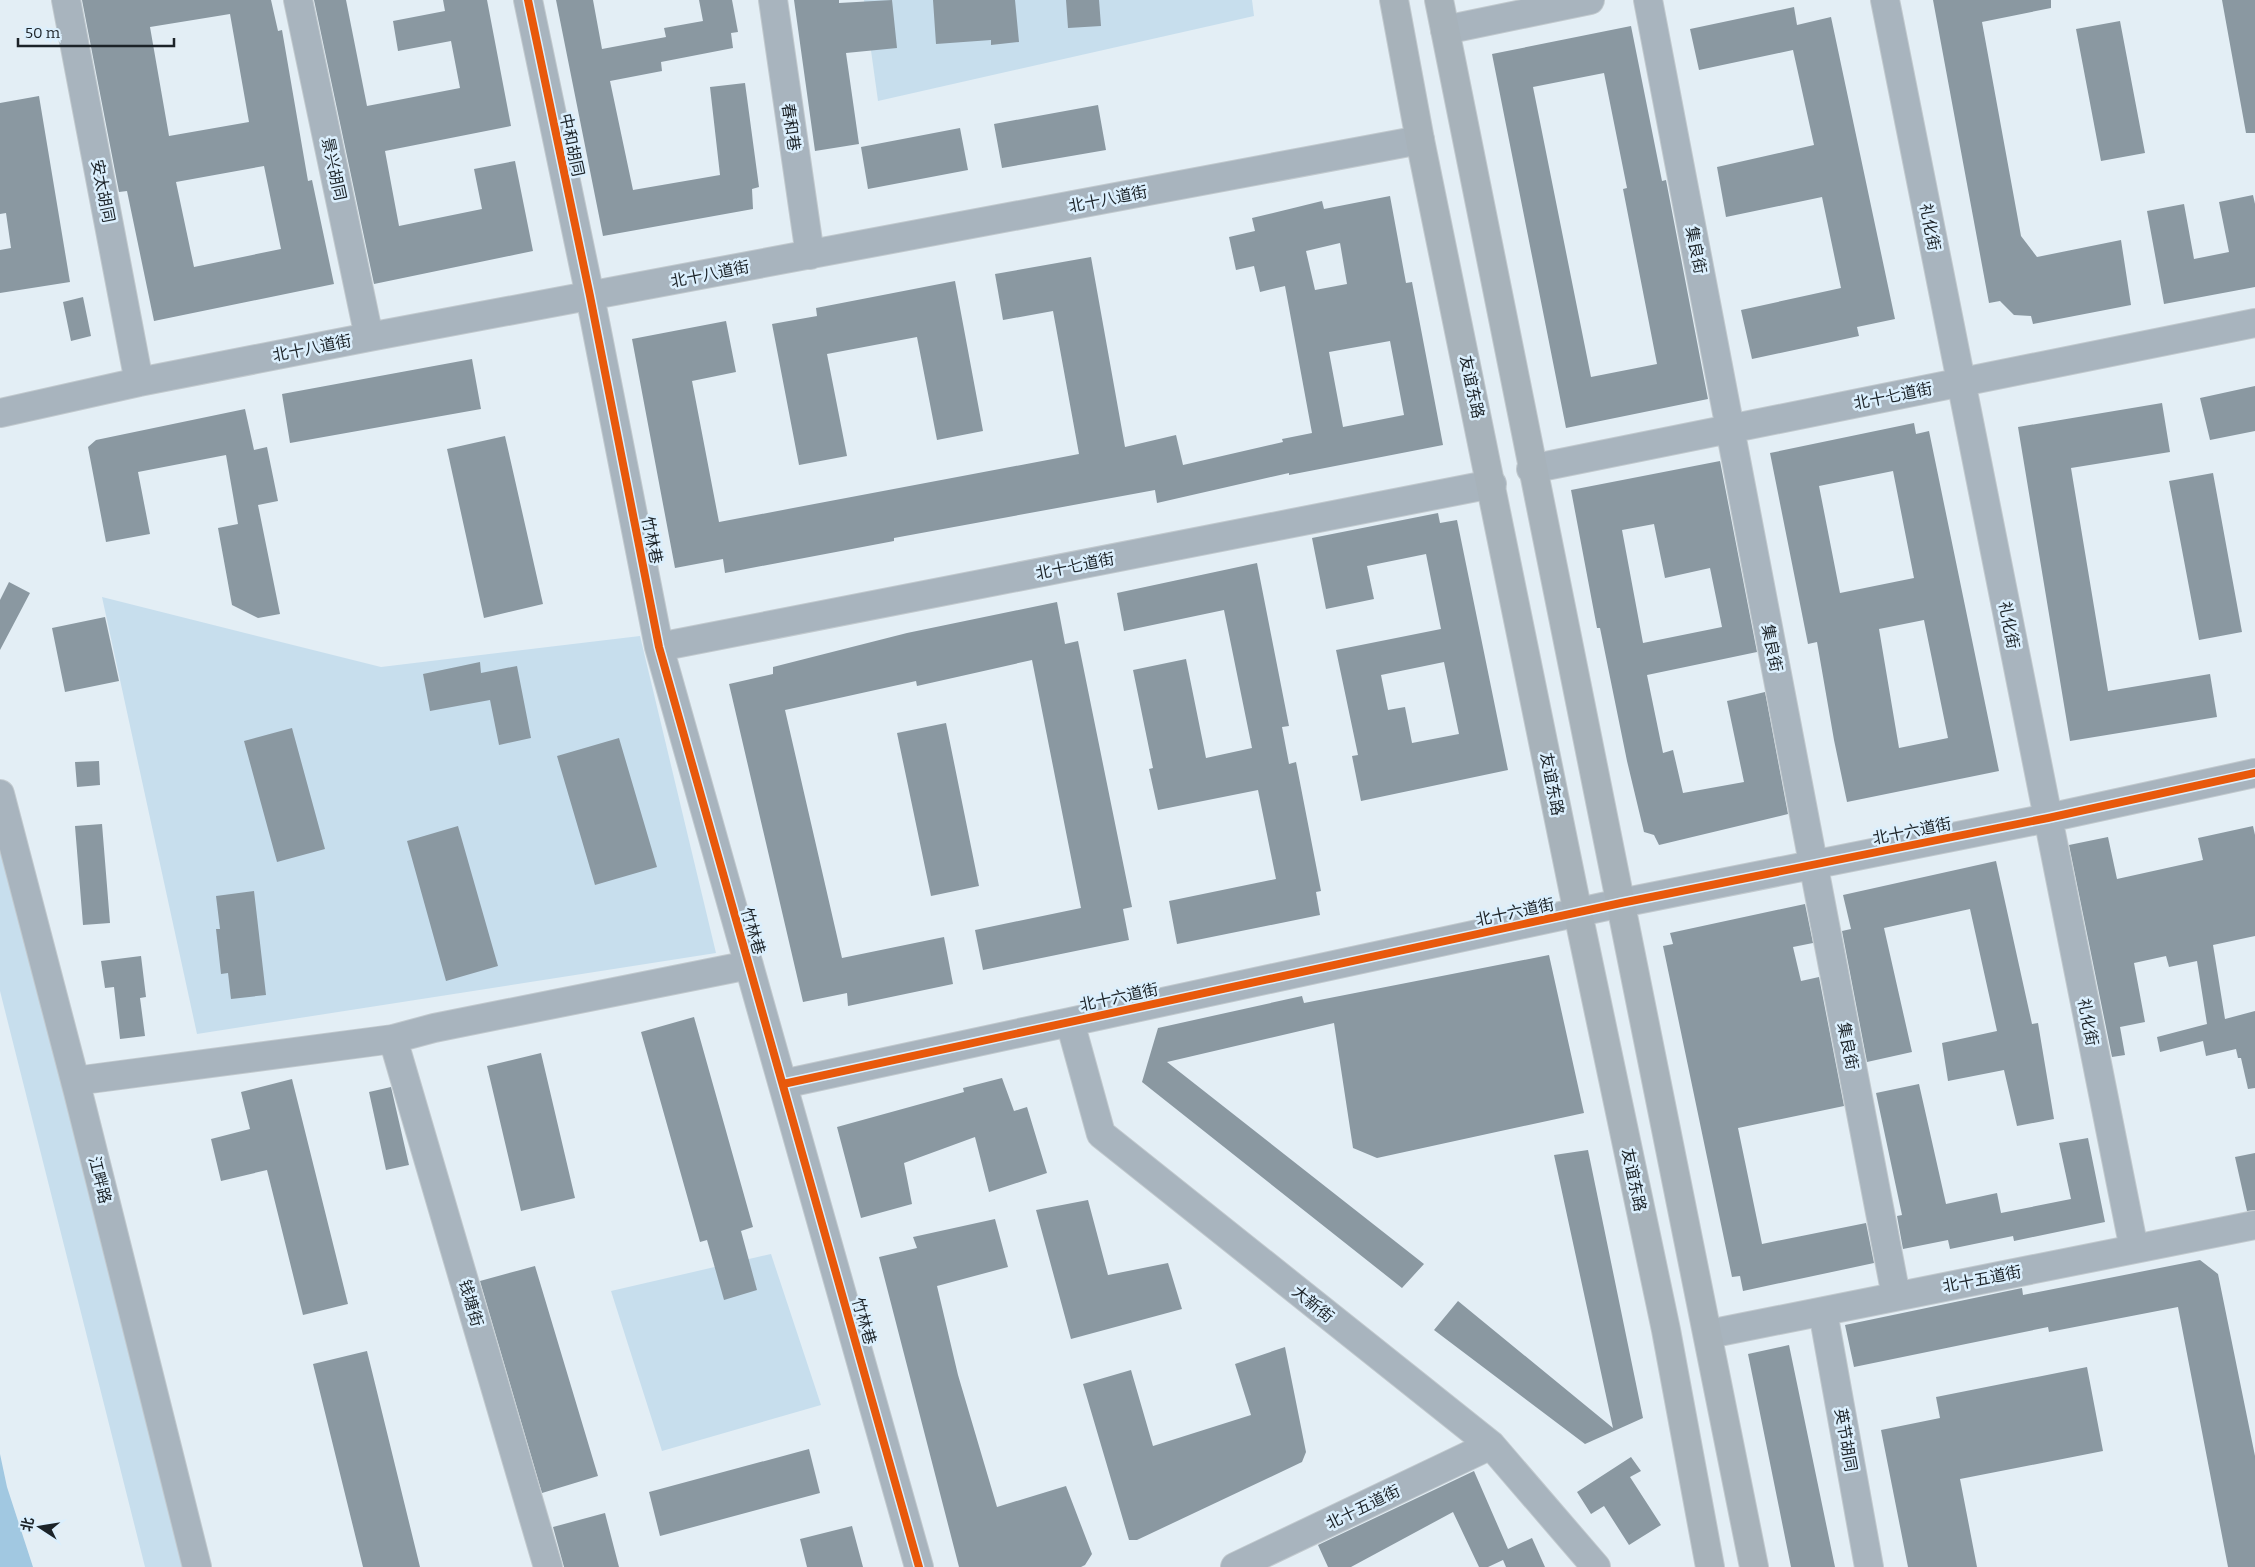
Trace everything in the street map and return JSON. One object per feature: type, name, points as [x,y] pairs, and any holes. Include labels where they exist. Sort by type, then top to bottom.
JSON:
[{"type":"highway","name":"友谊东路","points":[[1394,0],[1420,140],[1492,484],[1578,913],[1666,1330],[1710,1567]]},
{"type":"highway","points":[[1439,0],[1531,469],[1709,1334],[1754,1567]]},
{"type":"street","name":"安太胡同","points":[[66,0],[140,382]]},
{"type":"street","name":"景兴胡同","points":[[298,0],[369,337]]},
{"type":"street","name":"中和胡同","points":[[528,0],[590,296]]},
{"type":"street","name":"春和巷","points":[[773,0],[810,255]]},
{"type":"street","points":[[1445,30],[1590,0]]},
{"type":"street","name":"集良街","points":[[1648,0],[1896,1296]]},
{"type":"street","name":"礼化街","points":[[1885,0],[2134,1249]]},
{"type":"street","name":"北十八道街","points":[[0,413],[140,382],[369,337],[1420,140]]},
{"type":"street","name":"竹林巷","points":[[590,296],[659,647],[919,1567]]},
{"type":"street","name":"北十七道街","points":[[1531,469],[2255,323]]},
{"type":"street","name":"北十七道街","points":[[659,647],[1492,484]]},
{"type":"street","name":"北十六道街","points":[[783,1084],[1621,903],[2048,818],[2255,773]]},
{"type":"street","name":"江畔路","points":[[0,794],[75,1081],[197,1567]]},
{"type":"street","points":[[75,1081],[393,1039],[443,1026],[749,965]]},
{"type":"street","name":"大新街","points":[[1070,1022],[1101,1134],[1491,1445],[1596,1567]]},
{"type":"street","name":"钱塘街","points":[[393,1039],[548,1567]]},
{"type":"street","name":"北十五道街","points":[[1709,1334],[2255,1225]]},
{"type":"street","name":"英节胡同","points":[[1823,1312],[1869,1567]]},
{"type":"street","name":"北十五道街","points":[[1235,1567],[1276,1559],[1491,1445]]},
{"type":"shaded area","points":[[864,0],[1252,0],[1254,16],[878,101]]},
{"type":"shaded area","points":[[102,597],[381,667],[640,636],[716,953],[197,1034]]},
{"type":"shaded area","points":[[0,845],[194,1567],[145,1567],[0,991]]},
{"type":"shaded area","points":[[771,1254],[821,1405],[662,1451],[611,1291]]},
{"type":"shaded area","points":[[0,1454],[7,1487],[33,1567],[0,1567]]},
{"type":"building","points":[[82,0],[271,0],[278,31],[282,30],[308,181],[312,180],[334,284],[154,321],[127,191],[119,192]],"holes":[[[230,14],[249,122],[169,136],[150,27]],[[264,166],[281,249],[194,267],[176,182]]]},
{"type":"building","points":[[314,0],[346,0],[367,106],[460,88],[451,41],[398,51],[393,21],[445,11],[443,0],[487,0],[511,126],[385,151],[399,226],[482,209],[474,169],[515,161],[533,251],[374,284]]},
{"type":"building","points":[[556,0],[593,0],[602,49],[666,37],[664,28],[703,21],[699,0],[732,0],[738,32],[731,33],[733,48],[661,62],[662,71],[610,81],[633,190],[720,175],[710,87],[745,83],[759,187],[752,189],[753,209],[603,236]]},
{"type":"building","points":[[794,0],[839,0],[839,3],[892,0],[897,48],[846,53],[859,144],[815,151]]},
{"type":"building","points":[[933,0],[1015,0],[1019,42],[991,45],[991,40],[936,44]]},
{"type":"building","points":[[1066,0],[1099,0],[1101,26],[1068,28]]},
{"type":"building","points":[[1933,0],[2051,0],[2051,8],[1982,22],[2021,236],[2037,257],[2121,240],[2131,305],[2033,324],[2031,316],[2014,315],[2000,301],[1989,303]]},
{"type":"building","points":[[2222,0],[2255,0],[2255,133],[2246,133]]},
{"type":"building","points":[[1794,7],[1797,25],[1831,17],[1895,319],[1857,327],[1859,336],[1752,359],[1741,310],[1841,288],[1822,197],[1726,217],[1717,167],[1814,145],[1793,50],[1699,70],[1690,29]]},
{"type":"building","points":[[2120,21],[2145,153],[2101,161],[2076,29]]},
{"type":"building","points":[[1631,26],[1662,181],[1666,180],[1708,399],[1566,428],[1492,54]],"holes":[[[1604,73],[1627,188],[1623,189],[1657,364],[1591,377],[1533,87]]]},
{"type":"building","points":[[39,96],[70,282],[0,293],[0,250],[11,248],[6,213],[0,214],[0,103]]},
{"type":"building","points":[[1098,105],[1106,150],[1002,168],[994,124]]},
{"type":"building","points":[[960,128],[968,170],[868,189],[861,147]]},
{"type":"building","points":[[2253,195],[2255,204],[2255,287],[2164,304],[2147,211],[2184,204],[2194,259],[2229,252],[2219,202]]},
{"type":"building","points":[[1390,196],[1406,283],[1412,282],[1443,445],[1289,475],[1289,473],[1157,503],[1155,490],[894,538],[894,541],[725,573],[723,559],[675,568],[632,339],[726,321],[736,372],[692,381],[719,522],[1079,454],[1053,311],[1003,320],[995,274],[1091,257],[1125,447],[1176,435],[1183,465],[1283,442],[1282,439],[1312,433],[1285,286],[1260,292],[1254,266],[1236,270],[1229,237],[1255,231],[1252,218],[1322,201],[1324,209]],"holes":[[[1340,243],[1347,284],[1315,290],[1306,251]],[[1390,341],[1404,415],[1343,427],[1329,352]]]},
{"type":"building","points":[[955,281],[983,431],[937,440],[917,337],[827,354],[847,456],[799,465],[772,324],[817,316],[816,308]]},
{"type":"building","points":[[83,297],[91,336],[71,341],[63,302]]},
{"type":"building","points":[[472,359],[481,409],[290,443],[282,394]]},
{"type":"building","points":[[2255,386],[2255,431],[2210,440],[2200,398]]},
{"type":"building","points":[[2162,403],[2170,452],[2071,468],[2108,691],[2210,674],[2217,717],[2070,741],[2018,427]]},
{"type":"building","points":[[245,409],[254,450],[267,447],[278,501],[258,505],[280,614],[258,618],[232,605],[218,528],[238,524],[226,455],[138,472],[150,534],[106,542],[88,447],[96,440]]},
{"type":"building","points":[[1914,423],[1916,434],[1929,431],[1999,771],[1847,802],[1817,642],[1808,644],[1770,453]],"holes":[[[1893,471],[1914,578],[1840,593],[1819,486]],[[1924,620],[1948,738],[1899,748],[1879,629]]]},
{"type":"building","points":[[505,436],[543,604],[484,618],[447,449]]},
{"type":"building","points":[[1720,461],[1757,652],[1647,675],[1663,753],[1673,750],[1683,793],[1744,782],[1727,701],[1765,692],[1788,814],[1659,845],[1654,835],[1644,832],[1627,761],[1600,628],[1597,628],[1571,490]],"holes":[[[1654,524],[1665,578],[1710,568],[1722,627],[1643,643],[1622,530]]]},
{"type":"building","points":[[2213,473],[2242,632],[2199,640],[2169,481]]},
{"type":"building","points":[[1438,513],[1440,523],[1457,520],[1508,770],[1361,801],[1352,756],[1358,755],[1336,650],[1441,629],[1426,554],[1367,566],[1374,599],[1326,609],[1312,538]],"holes":[[[1444,662],[1459,734],[1412,743],[1405,707],[1388,710],[1381,675]]]},
{"type":"building","points":[[1257,563],[1289,726],[1282,727],[1289,764],[1296,762],[1321,891],[1316,892],[1320,915],[1177,944],[1169,901],[1276,879],[1258,790],[1158,810],[1149,769],[1153,768],[1133,670],[1186,659],[1206,758],[1252,748],[1224,610],[1124,631],[1117,593]]},
{"type":"building","points":[[9,582],[30,593],[0,650],[0,600]]},
{"type":"building","points":[[1057,602],[1065,644],[1078,641],[1132,907],[1123,909],[1129,940],[983,970],[975,930],[1081,908],[1032,660],[917,686],[916,681],[785,710],[842,958],[944,937],[953,984],[848,1006],[847,993],[803,1002],[729,684],[773,674],[773,667],[907,633]]},
{"type":"building","points":[[105,617],[119,681],[65,692],[52,628]]},
{"type":"building","points":[[480,662],[481,673],[517,666],[531,738],[499,745],[490,700],[430,711],[423,674]]},
{"type":"building","points":[[946,723],[979,886],[931,896],[897,733]]},
{"type":"building","points":[[292,728],[325,849],[277,862],[244,741]]},
{"type":"building","points":[[619,738],[657,867],[595,885],[557,756]]},
{"type":"building","points":[[99,761],[100,785],[77,787],[75,762]]},
{"type":"building","points":[[102,824],[110,923],[83,925],[75,826]]},
{"type":"building","points":[[458,826],[498,966],[446,981],[407,841]]},
{"type":"building","points":[[2253,826],[2255,835],[2255,936],[2213,945],[2225,1019],[2255,1011],[2255,1088],[2248,1089],[2241,1058],[2238,1058],[2236,1049],[2206,1056],[2203,1041],[2160,1052],[2157,1037],[2207,1024],[2197,961],[2169,967],[2166,956],[2134,963],[2145,1022],[2120,1027],[2125,1055],[2112,1057],[2069,845],[2108,837],[2117,879],[2203,860],[2198,838]]},
{"type":"building","points":[[1996,861],[2032,1024],[2038,1023],[2054,1119],[2017,1126],[2004,1070],[1948,1081],[1942,1043],[1997,1031],[1970,909],[1884,928],[1912,1052],[1867,1062],[1842,931],[1851,929],[1843,895]]},
{"type":"building","points":[[254,891],[266,995],[231,999],[228,973],[221,974],[216,929],[220,929],[216,896]]},
{"type":"building","points":[[1805,904],[1813,943],[1793,947],[1801,981],[1819,977],[1844,1106],[1738,1128],[1762,1244],[1866,1223],[1874,1263],[1743,1291],[1740,1276],[1732,1277],[1663,946],[1673,944],[1670,933]]},
{"type":"building","points":[[1549,955],[1584,1113],[1377,1158],[1353,1148],[1334,1023],[1167,1062],[1424,1264],[1402,1288],[1142,1082],[1158,1028],[1302,996],[1304,1003]]},
{"type":"building","points":[[141,956],[146,997],[140,998],[145,1036],[120,1039],[114,987],[105,988],[101,961]]},
{"type":"building","points":[[694,1017],[753,1227],[741,1231],[757,1290],[724,1300],[707,1240],[700,1242],[641,1032]]},
{"type":"building","points":[[541,1053],[575,1198],[521,1211],[487,1066]]},
{"type":"building","points":[[1002,1078],[1014,1111],[1027,1107],[1047,1173],[989,1192],[975,1137],[904,1163],[912,1204],[861,1218],[837,1127],[964,1092],[963,1088]]},
{"type":"building","points":[[292,1079],[348,1304],[303,1315],[267,1170],[221,1181],[211,1139],[250,1129],[241,1092]]},
{"type":"building","points":[[1919,1084],[1946,1204],[1997,1193],[2001,1213],[2071,1199],[2059,1143],[2088,1138],[2105,1222],[2014,1241],[2013,1236],[1950,1249],[1948,1240],[1903,1249],[1897,1216],[1902,1215],[1876,1093]]},
{"type":"building","points":[[391,1087],[409,1165],[386,1170],[369,1092]]},
{"type":"building","points":[[1588,1150],[1643,1418],[1585,1444],[1434,1330],[1458,1301],[1613,1428],[1554,1155]]},
{"type":"building","points":[[2255,1153],[2255,1210],[2247,1211],[2235,1157]]},
{"type":"building","points":[[1088,1200],[1108,1275],[1168,1263],[1182,1309],[1071,1339],[1036,1210]]},
{"type":"building","points":[[995,1219],[1008,1267],[937,1286],[958,1375],[997,1507],[1066,1486],[1092,1554],[1085,1565],[1081,1567],[959,1567],[879,1257],[917,1248],[913,1237]]},
{"type":"building","points":[[2200,1260],[2218,1274],[2255,1456],[2255,1567],[2228,1567],[2178,1307],[2049,1332],[2048,1327],[1854,1367],[1845,1325],[2022,1288],[2023,1295]]},
{"type":"building","points":[[535,1266],[598,1476],[542,1493],[480,1281]]},
{"type":"building","points":[[1789,1345],[1835,1567],[1791,1567],[1748,1354]]},
{"type":"building","points":[[1285,1347],[1306,1452],[1302,1462],[1137,1540],[1129,1540],[1083,1384],[1131,1370],[1153,1446],[1251,1415],[1235,1364]]},
{"type":"building","points":[[367,1351],[420,1567],[363,1567],[313,1364]]},
{"type":"building","points":[[2087,1367],[2103,1451],[1960,1479],[1977,1567],[1908,1567],[1881,1430],[1940,1418],[1936,1397]]},
{"type":"building","points":[[809,1449],[820,1493],[660,1536],[649,1492]]},
{"type":"building","points":[[1631,1457],[1641,1471],[1630,1477],[1661,1525],[1629,1545],[1604,1506],[1591,1514],[1577,1492]]},
{"type":"building","points":[[1474,1471],[1508,1549],[1532,1538],[1545,1567],[1506,1567],[1503,1560],[1488,1567],[1479,1567],[1453,1512],[1351,1567],[1328,1567],[1318,1545]]},
{"type":"building","points":[[605,1513],[619,1567],[564,1567],[553,1527]]},
{"type":"building","points":[[852,1526],[863,1567],[807,1567],[800,1539]]},
{"type":"cycle path","points":[[528,0],[590,296],[659,647],[919,1567]]},
{"type":"cycle path","points":[[783,1084],[1621,903],[2048,818],[2255,773]]}]
